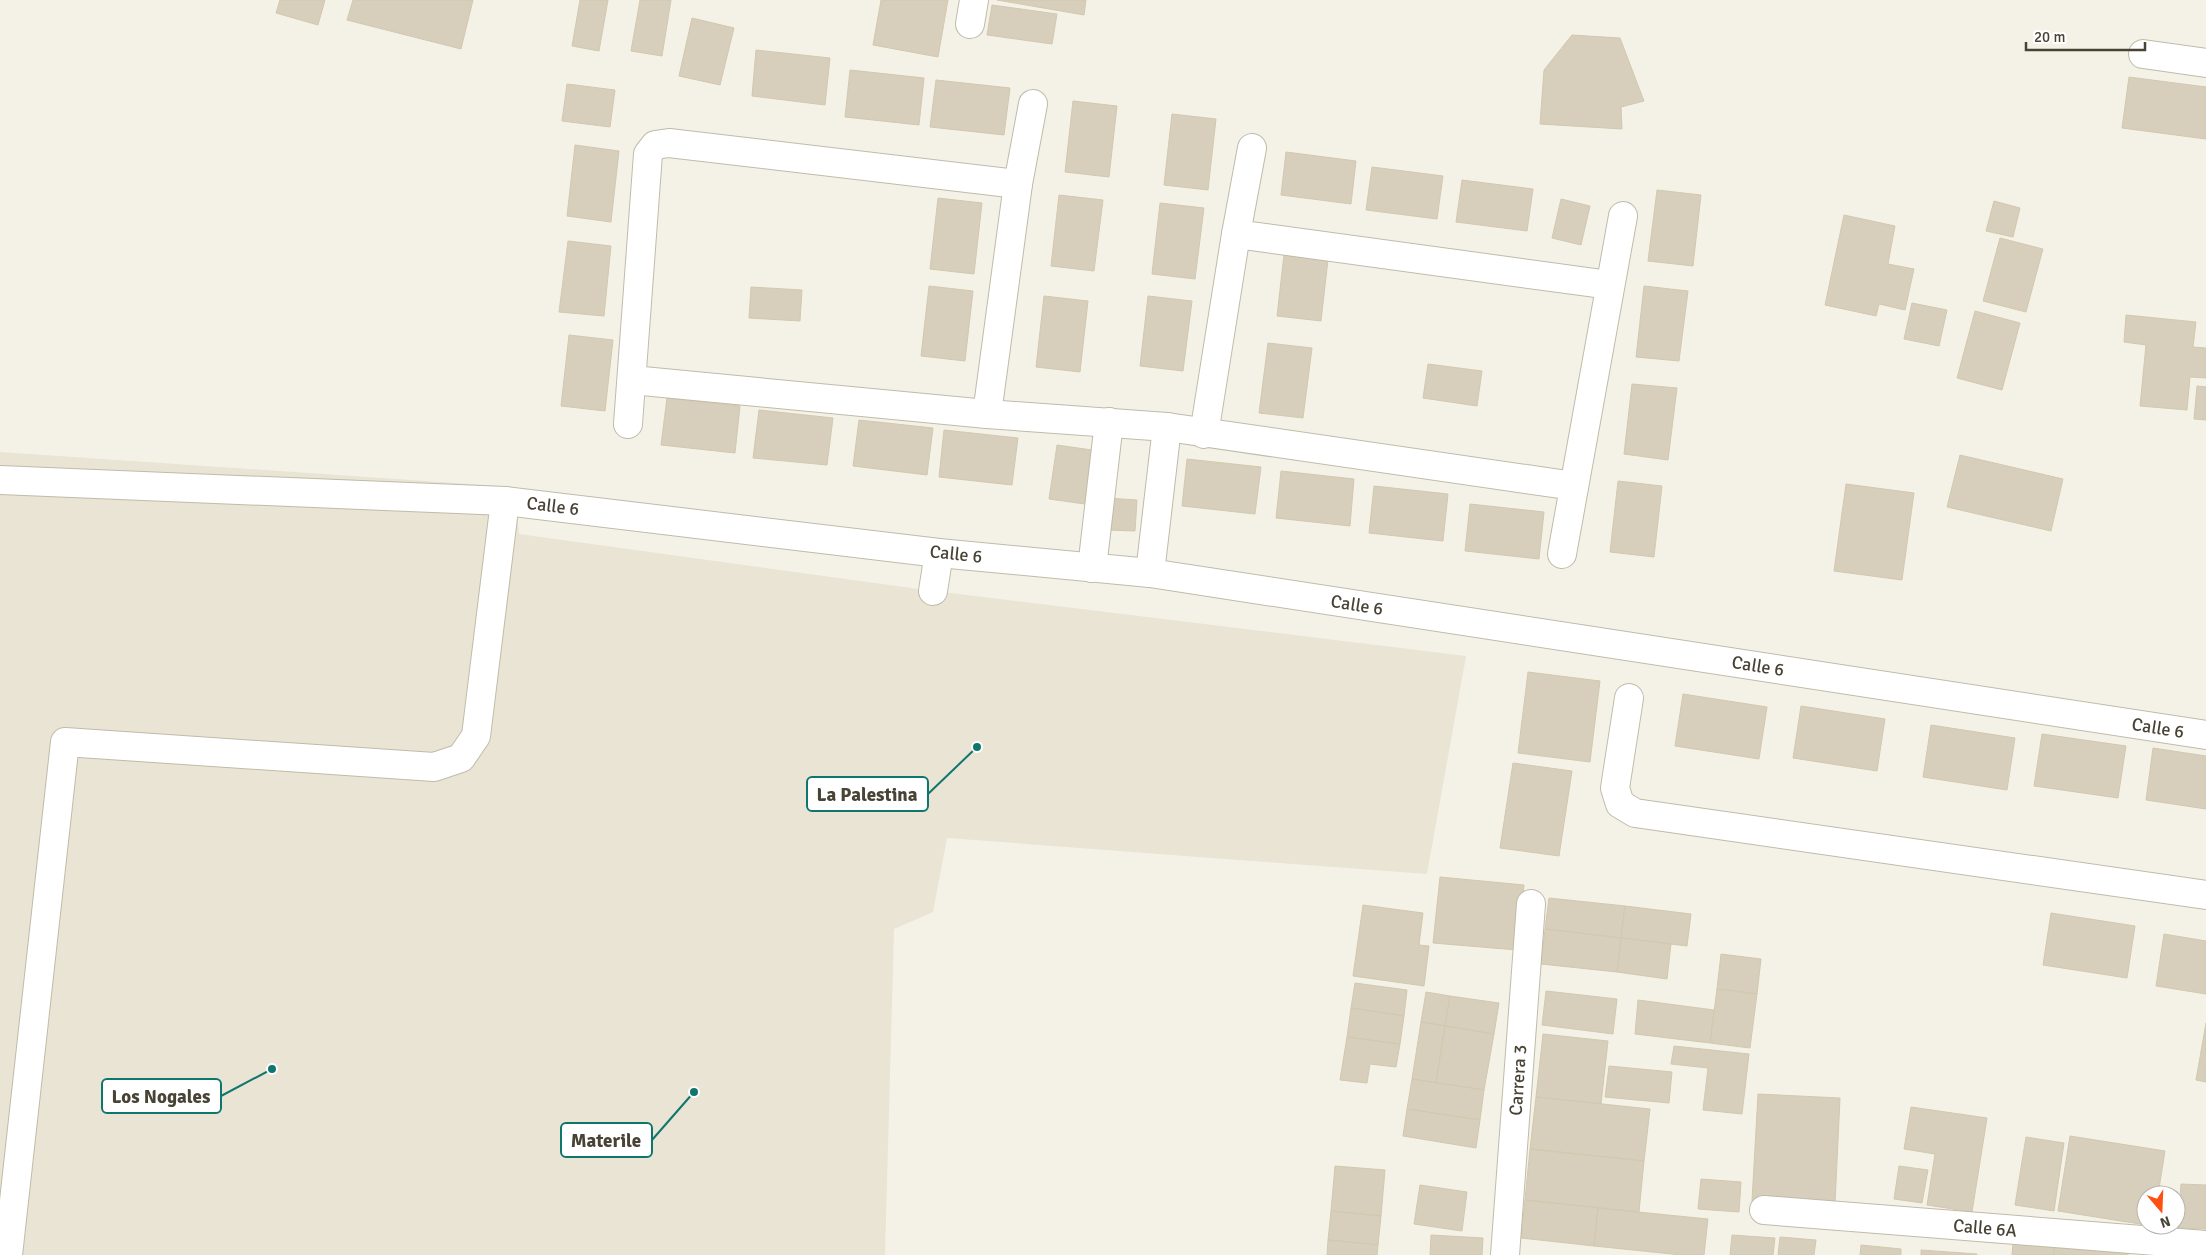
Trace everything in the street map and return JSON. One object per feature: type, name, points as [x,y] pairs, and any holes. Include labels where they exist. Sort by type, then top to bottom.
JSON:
[{"type":"street","points":[[2143,54],[2206,62]]},
{"type":"street","points":[[987,414],[1018,184],[1033,104]]},
{"type":"street","points":[[628,424],[648,154],[655,145],[669,143],[1018,184]]},
{"type":"street","points":[[1204,434],[1236,234],[1252,148]]},
{"type":"street","points":[[1562,554],[1623,216]]},
{"type":"street","points":[[1236,234],[1610,285]]},
{"type":"street","points":[[632,380],[987,414],[1167,427],[1204,434],[1574,486]]},
{"type":"street","points":[[1092,568],[1110,422]]},
{"type":"street","points":[[1150,573],[1167,427]]},
{"type":"street","name":"Calle 6","points":[[0,480],[505,500],[939,553],[1150,573],[2206,735]]},
{"type":"street","points":[[8,1255],[65,742],[434,767],[461,758],[476,736],[505,500]]},
{"type":"street","points":[[933,591],[939,553]]},
{"type":"street","points":[[1629,698],[1615,788],[1620,804],[1635,813],[2206,895]]},
{"type":"street","name":"Carrera 3","points":[[1505,1255],[1531,904]]},
{"type":"street","name":"Calle 6A","points":[[1764,1210],[2206,1245]]},
{"type":"shaded area","points":[[0,452],[515,487],[519,534],[933,591],[1466,656],[1427,874],[947,838],[933,912],[894,929],[885,1255],[0,1255]]},
{"type":"building","points":[[280,0],[325,0],[318,25],[276,13]]},
{"type":"building","points":[[353,0],[473,0],[461,49],[347,20]]},
{"type":"building","points":[[580,0],[608,0],[599,51],[572,46]]},
{"type":"building","points":[[640,0],[671,0],[662,56],[631,51]]},
{"type":"building","points":[[881,0],[948,0],[938,57],[873,45]]},
{"type":"building","points":[[997,0],[1086,0],[1084,15]]},
{"type":"building","points":[[992,5],[1057,14],[1052,44],[987,35]]},
{"type":"building","points":[[692,18],[734,28],[720,85],[679,76]]},
{"type":"building","points":[[1572,35],[1620,38],[1644,101],[1621,107],[1622,129],[1540,124],[1544,70]]},
{"type":"building","points":[[756,50],[830,58],[825,105],[752,96]]},
{"type":"building","points":[[850,70],[924,78],[919,125],[845,117]]},
{"type":"building","points":[[2129,77],[2206,87],[2206,139],[2122,128]]},
{"type":"building","points":[[936,80],[1010,88],[1004,135],[930,127]]},
{"type":"building","points":[[567,84],[615,90],[610,127],[562,121]]},
{"type":"building","points":[[1073,101],[1117,106],[1109,177],[1065,172]]},
{"type":"building","points":[[1172,114],[1216,119],[1208,190],[1164,185]]},
{"type":"building","points":[[575,145],[619,151],[611,222],[567,216]]},
{"type":"building","points":[[1286,152],[1356,161],[1351,204],[1281,195]]},
{"type":"building","points":[[1372,167],[1443,176],[1437,219],[1366,210]]},
{"type":"building","points":[[1462,180],[1533,189],[1527,231],[1456,222]]},
{"type":"building","points":[[1657,190],[1701,195],[1693,266],[1648,261]]},
{"type":"building","points":[[1059,195],[1103,200],[1094,271],[1051,266]]},
{"type":"building","points":[[938,198],[982,203],[974,274],[930,269]]},
{"type":"building","points":[[1561,199],[1590,206],[1581,245],[1552,238]]},
{"type":"building","points":[[1994,201],[2020,208],[2013,237],[1986,231]]},
{"type":"building","points":[[1160,203],[1204,208],[1195,279],[1152,274]]},
{"type":"building","points":[[1844,215],[1895,226],[1888,264],[1914,269],[1905,310],[1879,304],[1876,316],[1825,305]]},
{"type":"building","points":[[2000,238],[2043,249],[2026,312],[1983,301]]},
{"type":"building","points":[[568,241],[611,246],[604,316],[559,312]]},
{"type":"building","points":[[1285,246],[1329,251],[1321,321],[1277,316]]},
{"type":"building","points":[[929,286],[973,291],[965,361],[921,356]]},
{"type":"building","points":[[1644,286],[1688,291],[1679,361],[1636,357]]},
{"type":"building","points":[[751,287],[802,290],[800,321],[749,318]]},
{"type":"building","points":[[1044,296],[1088,301],[1080,372],[1036,367]]},
{"type":"building","points":[[1148,296],[1192,301],[1183,371],[1140,366]]},
{"type":"building","points":[[1912,303],[1947,310],[1939,346],[1904,339]]},
{"type":"building","points":[[1975,311],[2020,323],[2002,390],[1957,378]]},
{"type":"building","points":[[2126,315],[2196,322],[2193,347],[2206,348],[2206,378],[2190,377],[2187,410],[2140,406],[2146,345],[2124,342]]},
{"type":"building","points":[[569,335],[613,340],[605,411],[561,406]]},
{"type":"building","points":[[1268,343],[1312,348],[1303,418],[1259,413]]},
{"type":"building","points":[[1428,364],[1482,371],[1477,406],[1423,398]]},
{"type":"building","points":[[1632,384],[1677,388],[1668,460],[1624,454]]},
{"type":"building","points":[[2197,386],[2206,387],[2206,420],[2194,419]]},
{"type":"building","points":[[667,398],[740,406],[735,453],[661,445]]},
{"type":"building","points":[[759,410],[833,418],[827,465],[753,458]]},
{"type":"building","points":[[859,420],[933,428],[927,475],[853,466]]},
{"type":"building","points":[[944,430],[1018,438],[1012,485],[939,477]]},
{"type":"building","points":[[1057,445],[1099,451],[1092,505],[1049,499]]},
{"type":"building","points":[[1960,455],[2063,479],[2051,531],[1947,507]]},
{"type":"building","points":[[1187,459],[1261,467],[1255,514],[1182,506]]},
{"type":"building","points":[[1281,471],[1354,479],[1350,526],[1276,518]]},
{"type":"building","points":[[1618,481],[1662,486],[1654,557],[1610,552]]},
{"type":"building","points":[[1846,484],[1914,493],[1902,580],[1834,571]]},
{"type":"building","points":[[1374,486],[1448,494],[1443,541],[1369,533]]},
{"type":"building","points":[[1106,498],[1137,500],[1135,531],[1105,530]]},
{"type":"building","points":[[1470,504],[1544,512],[1539,559],[1465,551]]},
{"type":"building","points":[[1528,672],[1600,681],[1590,762],[1518,753]]},
{"type":"building","points":[[1683,694],[1767,707],[1759,759],[1675,746]]},
{"type":"building","points":[[1801,706],[1885,719],[1877,771],[1793,758]]},
{"type":"building","points":[[1931,725],[2015,738],[2007,790],[1923,777]]},
{"type":"building","points":[[2042,734],[2126,746],[2118,798],[2034,786]]},
{"type":"building","points":[[2153,748],[2206,756],[2206,809],[2146,800]]},
{"type":"building","points":[[1513,763],[1572,771],[1559,856],[1500,848]]},
{"type":"building","points":[[1440,877],[1524,885],[1517,950],[1433,943]]},
{"type":"building","points":[[1549,898],[1625,906],[1621,938],[1545,929]]},
{"type":"building","points":[[1363,905],[1423,913],[1419,945],[1429,946],[1424,986],[1353,976]]},
{"type":"building","points":[[1625,906],[1691,914],[1687,946],[1621,938]]},
{"type":"building","points":[[2051,913],[2135,926],[2127,978],[2043,965]]},
{"type":"building","points":[[1545,929],[1621,938],[1617,972],[1541,964]]},
{"type":"building","points":[[2164,934],[2206,941],[2206,994],[2156,986]]},
{"type":"building","points":[[1621,938],[1671,944],[1667,979],[1617,972]]},
{"type":"building","points":[[1721,954],[1761,959],[1757,994],[1717,989]]},
{"type":"building","points":[[1355,983],[1407,990],[1404,1016],[1351,1008]]},
{"type":"building","points":[[1717,989],[1757,994],[1750,1048],[1710,1043]]},
{"type":"building","points":[[1546,991],[1617,999],[1613,1034],[1542,1025]]},
{"type":"building","points":[[1426,992],[1450,996],[1445,1026],[1421,1022]]},
{"type":"building","points":[[1450,996],[1499,1003],[1494,1034],[1445,1026]]},
{"type":"building","points":[[1638,1000],[1714,1010],[1710,1043],[1635,1034]]},
{"type":"building","points":[[1351,1008],[1404,1016],[1400,1044],[1347,1037]]},
{"type":"building","points":[[1421,1022],[1445,1026],[1436,1083],[1412,1079]]},
{"type":"building","points":[[2206,1023],[2206,1082],[2196,1080]]},
{"type":"building","points":[[1445,1026],[1494,1034],[1484,1090],[1436,1083]]},
{"type":"building","points":[[1543,1034],[1608,1041],[1601,1104],[1536,1097]]},
{"type":"building","points":[[1347,1037],[1400,1044],[1396,1067],[1370,1064],[1367,1083],[1340,1080]]},
{"type":"building","points":[[1674,1046],[1749,1054],[1742,1114],[1703,1110],[1708,1068],[1671,1064]]},
{"type":"building","points":[[1609,1066],[1672,1072],[1669,1103],[1605,1097]]},
{"type":"building","points":[[1412,1079],[1484,1090],[1480,1120],[1407,1109]]},
{"type":"building","points":[[1758,1094],[1840,1098],[1835,1204],[1752,1201]]},
{"type":"building","points":[[1536,1097],[1650,1109],[1644,1161],[1530,1149]]},
{"type":"building","points":[[1911,1107],[1987,1118],[1972,1212],[1927,1205],[1935,1154],[1904,1149]]},
{"type":"building","points":[[1407,1109],[1480,1120],[1476,1148],[1403,1136]]},
{"type":"building","points":[[2070,1136],[2165,1151],[2160,1185],[2136,1185],[2136,1223],[2058,1211]]},
{"type":"building","points":[[2026,1137],[2064,1143],[2054,1211],[2015,1205]]},
{"type":"building","points":[[1530,1149],[1644,1161],[1639,1212],[1525,1200]]},
{"type":"building","points":[[1335,1166],[1385,1170],[1381,1216],[1331,1211]]},
{"type":"building","points":[[1899,1166],[1928,1170],[1922,1203],[1894,1199]]},
{"type":"building","points":[[1701,1179],[1741,1182],[1739,1212],[1698,1209]]},
{"type":"building","points":[[2181,1184],[2206,1185],[2206,1229],[2186,1228],[2186,1185]]},
{"type":"building","points":[[1420,1185],[1467,1192],[1462,1231],[1414,1224]]},
{"type":"building","points":[[1525,1200],[1598,1208],[1594,1246],[1521,1238]]},
{"type":"building","points":[[1598,1208],[1708,1219],[1704,1255],[1681,1255],[1594,1246]]},
{"type":"building","points":[[1331,1211],[1381,1216],[1378,1245],[1328,1240]]},
{"type":"building","points":[[1431,1235],[1483,1238],[1482,1255],[1430,1255]]},
{"type":"building","points":[[1732,1235],[1775,1238],[1773,1255],[1730,1255]]},
{"type":"building","points":[[1780,1237],[1816,1240],[1814,1255],[1778,1255]]},
{"type":"building","points":[[1328,1240],[1378,1245],[1377,1255],[1327,1255]]},
{"type":"building","points":[[2013,1243],[2054,1247],[2054,1255],[2012,1255]]},
{"type":"building","points":[[1861,1245],[1901,1249],[1901,1255],[1860,1255]]},
{"type":"building","points":[[2054,1247],[2128,1253],[2128,1255],[2054,1255]]},
{"type":"building","points":[[1921,1250],[1977,1254],[1977,1255],[1921,1255]]},
{"type":"place","name":"La Palestina","points":[[977,747]]},
{"type":"place","name":"Los Nogales","points":[[272,1069]]},
{"type":"place","name":"Materile","points":[[694,1092]]}]
